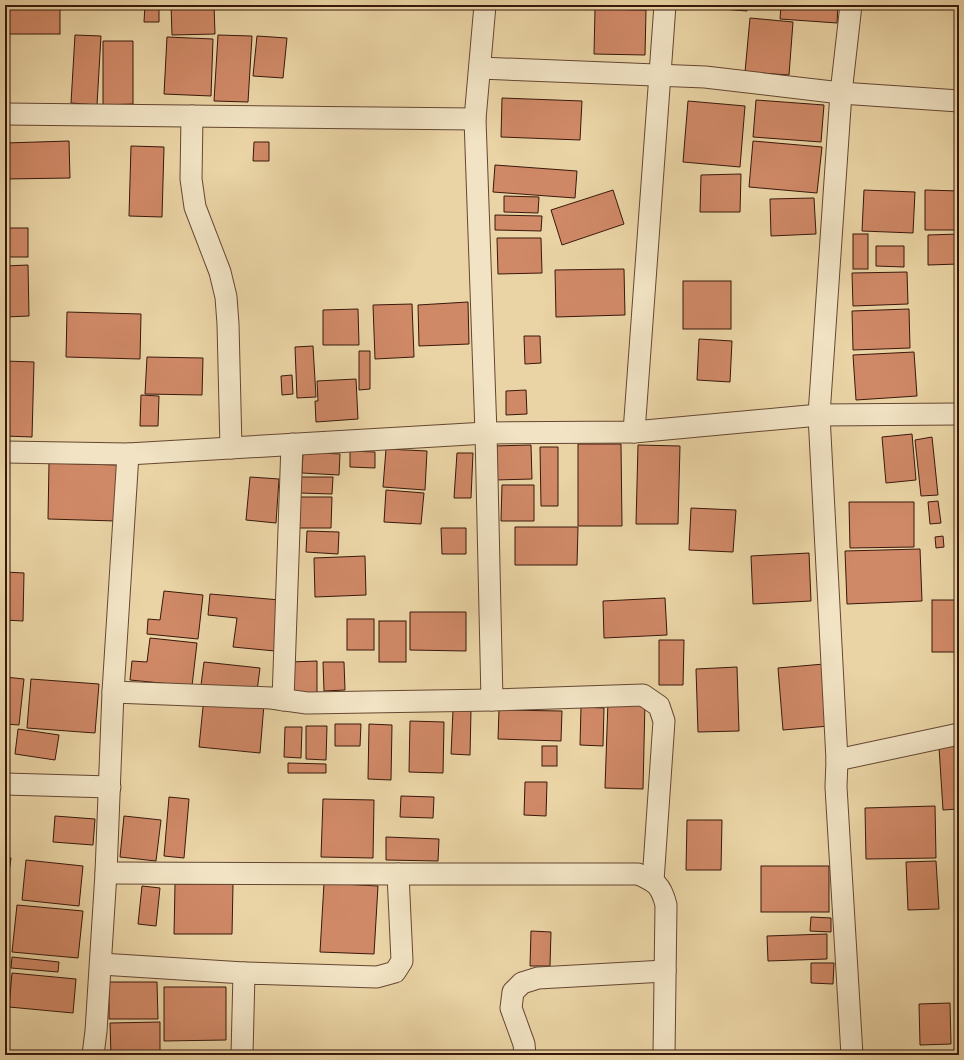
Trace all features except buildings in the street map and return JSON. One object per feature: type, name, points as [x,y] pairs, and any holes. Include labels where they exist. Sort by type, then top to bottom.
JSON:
[{"type":"street","points":[[485,5],[475,119],[486,433],[492,700]]},
{"type":"street","points":[[634,432],[665,5]]},
{"type":"street","points":[[851,5],[841,93],[819,415],[837,760],[836,788],[852,1055]]},
{"type":"street","points":[[480,68],[705,77],[841,93],[959,101]]},
{"type":"street","points":[[5,114],[475,119]]},
{"type":"street","points":[[192,116],[192,179],[195,207],[220,272],[226,297],[231,448]]},
{"type":"street","points":[[5,452],[128,454],[486,433],[634,432],[819,415],[959,414]]},
{"type":"street","points":[[283,700],[292,444]]},
{"type":"street","points":[[93,1055],[101,964],[113,692],[128,454]]},
{"type":"street","points":[[113,692],[283,700],[307,703],[492,700],[643,695],[659,706],[664,721],[653,881]]},
{"type":"street","points":[[837,760],[959,734]]},
{"type":"street","points":[[5,784],[110,787]]},
{"type":"street","points":[[106,873],[638,874],[653,881],[663,892],[666,905],[664,1055]]},
{"type":"street","points":[[101,964],[244,973],[378,977],[395,972],[402,961],[398,874]]},
{"type":"street","points":[[525,1055],[524,1044],[511,1008],[512,992],[522,983],[538,978],[665,971]]},
{"type":"street","points":[[242,1055],[244,973]]}]
